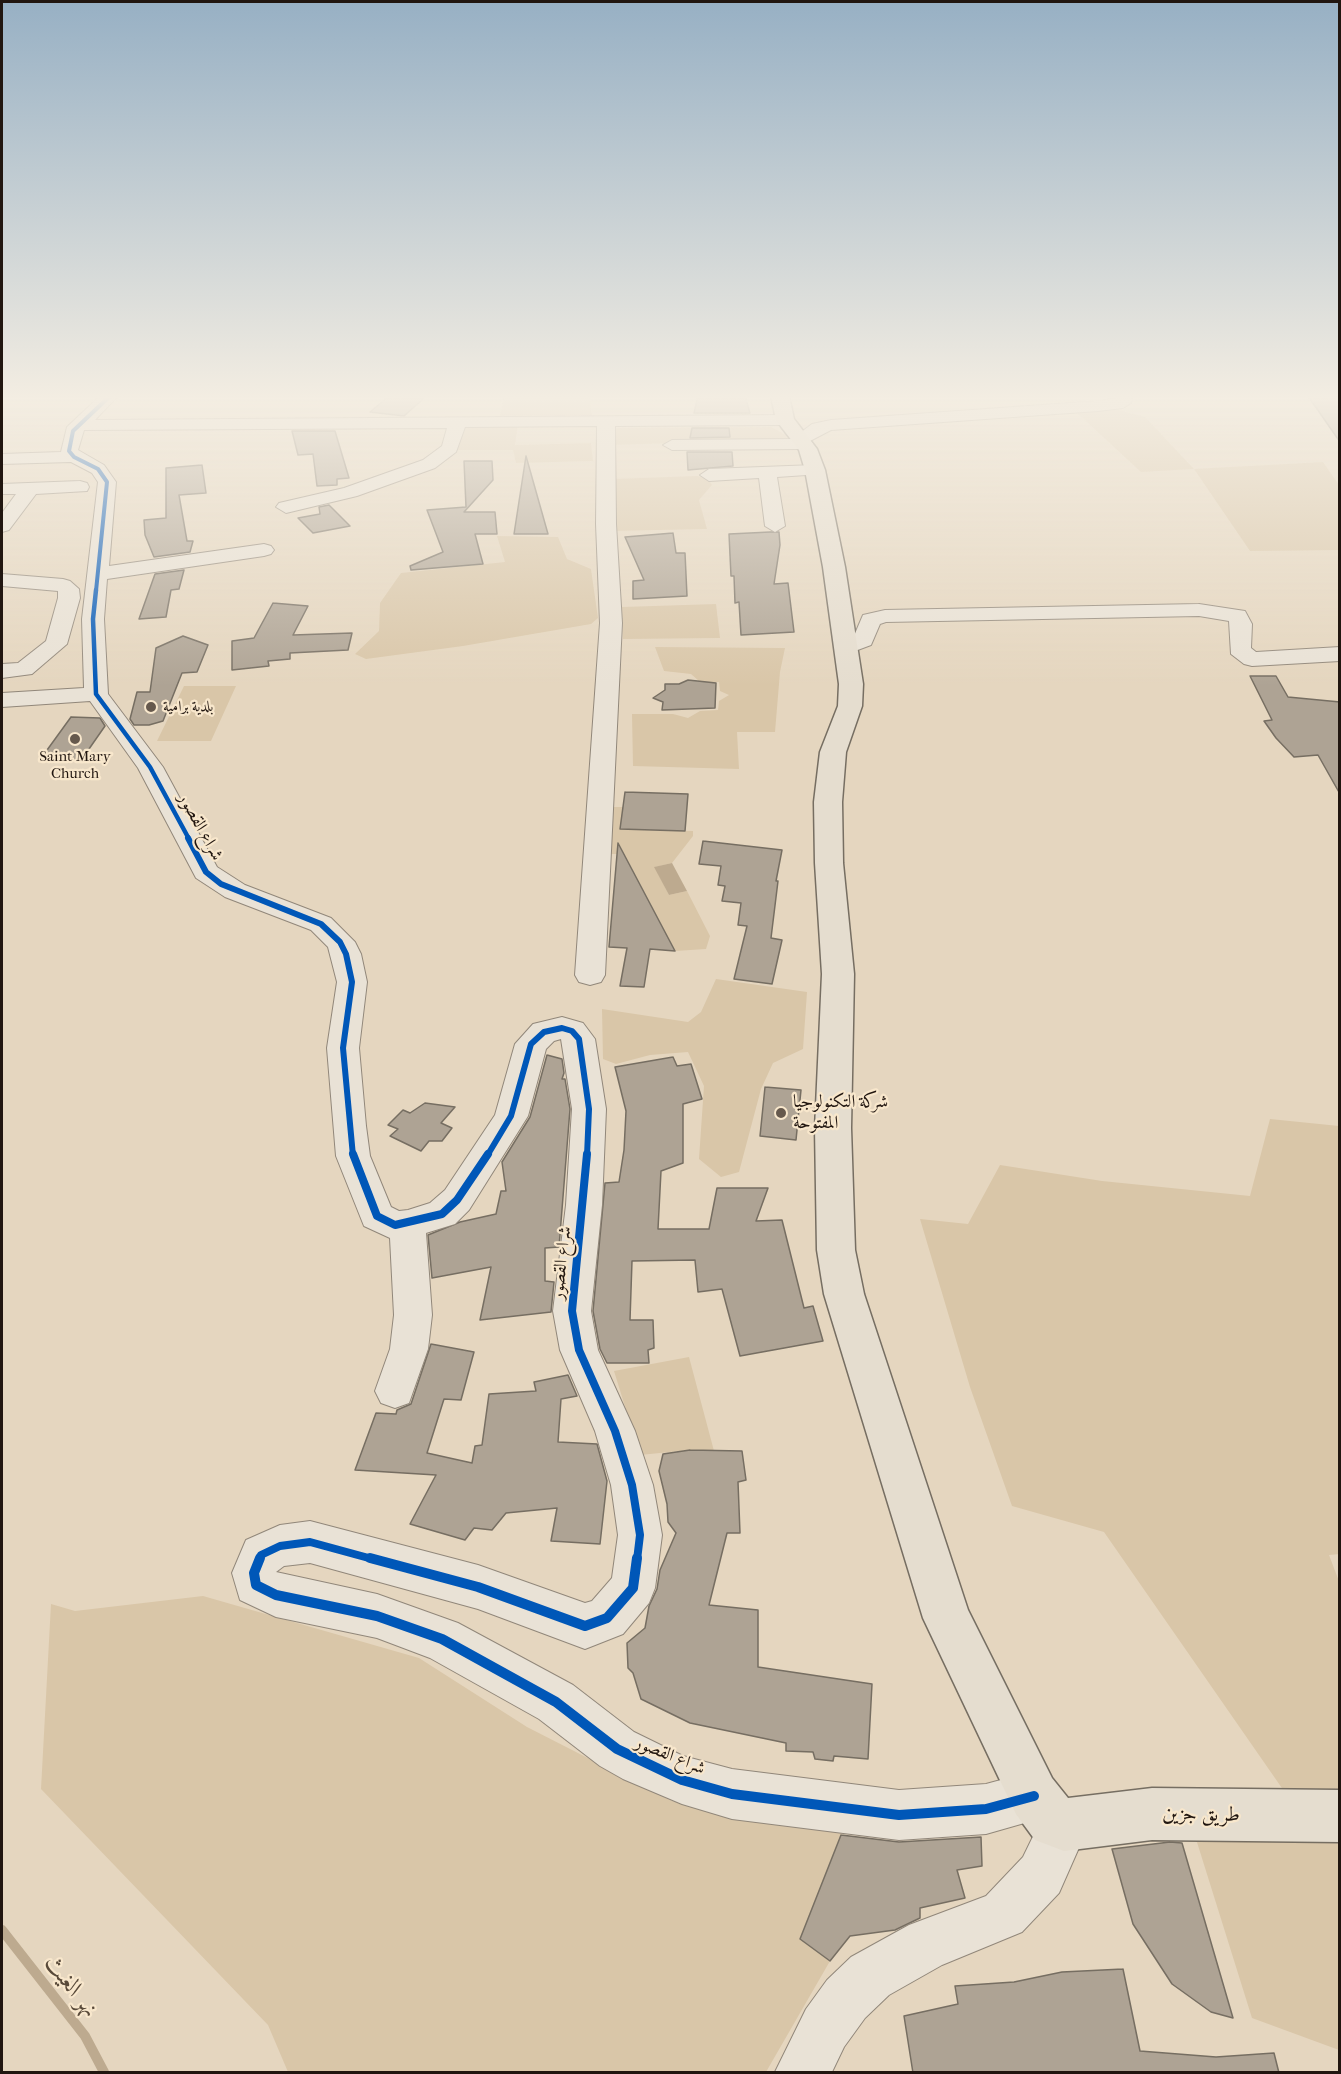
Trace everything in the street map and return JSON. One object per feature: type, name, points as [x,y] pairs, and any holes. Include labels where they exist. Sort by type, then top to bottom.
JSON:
[{"type":"main road","points":[[811,493],[847,647],[851,684],[850,706],[833,752],[828,802],[829,863],[838,974],[833,1104],[836,1250],[844,1294],[947,1618],[1049,1810]]},
{"type":"main road","name":"طريق جزين","points":[[1049,1810],[1152,1814],[1340,1816]]},
{"type":"street","points":[[2,526],[27,493]]},
{"type":"street","points":[[2,700],[96,694],[93,619],[106,493]]},
{"type":"street","points":[[286,507],[347,493]]},
{"type":"street","points":[[590,975],[611,623],[606,493]]},
{"type":"street","points":[[769,493],[775,526]]},
{"type":"street","points":[[99,574],[264,549]]},
{"type":"street","points":[[2,580],[63,585],[68,590],[69,598],[56,644],[35,664],[24,669],[2,671]]},
{"type":"street","points":[[847,647],[863,640],[871,620],[885,616],[1199,610],[1237,616],[1241,624],[1239,648],[1242,654],[1252,659],[1340,654]]},
{"type":"street","name":"شراع القصور","points":[[96,694],[150,767],[206,872],[235,891],[321,924],[340,942],[346,954],[352,982],[343,1048],[353,1156],[377,1216],[395,1225],[442,1214],[457,1200],[511,1116],[525,1061],[531,1044],[537,1036],[554,1028],[572,1031],[579,1040],[581,1048],[589,1109],[584,1205],[572,1311],[579,1350],[615,1431],[632,1485],[640,1535],[633,1588],[607,1618],[585,1626],[478,1587],[432,1577],[333,1547],[302,1542],[280,1546],[261,1555],[254,1573],[256,1585],[276,1595],[346,1608],[396,1622],[442,1639],[556,1702],[617,1749],[640,1762],[682,1780],[732,1794],[899,1815],[986,1809],[1049,1810]]},
{"type":"street","points":[[395,1392],[409,1349],[413,1315],[407,1224]]},
{"type":"street","points":[[803,2073],[825,2028],[846,1999],[870,1976],[928,1944],[1004,1914],[1041,1875],[1049,1810]]},
{"type":"shaded area","points":[[612,493],[705,493],[699,500],[707,529],[611,531]]},
{"type":"shaded area","points":[[1210,493],[1339,493],[1339,550],[1250,551]]},
{"type":"shaded area","points":[[497,536],[558,537],[567,559],[591,569],[598,618],[591,624],[463,646],[366,659],[355,654],[379,631],[380,603],[401,573],[505,562]]},
{"type":"shaded area","points":[[716,604],[720,638],[623,639],[622,607]]},
{"type":"shaded area","points":[[655,647],[785,648],[780,672],[775,732],[737,732],[739,769],[633,766],[632,714],[673,714],[688,718],[700,711],[718,710],[719,701],[729,695],[720,691],[719,682],[700,682],[691,674],[664,671]]},
{"type":"shaded area","points":[[184,686],[236,686],[211,741],[157,741]]},
{"type":"shaded area","points":[[614,807],[623,807],[620,829],[693,831],[693,836],[672,863],[655,867],[669,895],[687,891],[710,936],[706,949],[675,951],[619,844],[617,854],[607,854]]},
{"type":"shaded area","points":[[672,863],[687,891],[669,895],[654,867]]},
{"type":"shaded area","points":[[716,979],[807,992],[803,1049],[773,1063],[761,1089],[739,1172],[721,1177],[699,1159],[704,1086],[688,1052],[650,1055],[616,1064],[603,1059],[602,1009],[688,1022],[701,1012]]},
{"type":"shaded area","points":[[1270,1119],[1339,1126],[1340,1554],[1329,1555],[1340,1584],[1339,1807],[1293,1804],[1104,1532],[1012,1506],[970,1387],[920,1219],[968,1224],[1000,1165],[1102,1181],[1250,1196]]},
{"type":"shaded area","points":[[689,1357],[714,1451],[690,1450],[640,1455],[614,1371]]},
{"type":"shaded area","points":[[203,1596],[419,1658],[527,1727],[672,1801],[843,1830],[800,1939],[830,1961],[766,2072],[288,2072],[268,2025],[41,1789],[51,1604],[75,1611]]},
{"type":"shaded area","points":[[1196,1839],[1339,1839],[1339,2050],[1252,2018]]},
{"type":"building","points":[[166,493],[206,493],[179,495],[187,541],[193,541],[190,552],[154,557],[145,535],[144,520],[166,518]]},
{"type":"building","points":[[465,493],[481,493],[464,512],[495,512],[497,534],[475,534],[483,564],[411,570],[410,566],[443,552],[427,510],[466,507]]},
{"type":"building","points":[[520,493],[536,493],[548,534],[514,534]]},
{"type":"building","points":[[329,505],[350,526],[313,533],[298,518],[320,514],[319,507]]},
{"type":"building","points":[[779,532],[780,545],[774,584],[788,583],[794,632],[741,635],[739,602],[735,603],[734,576],[731,576],[729,534]]},
{"type":"building","points":[[673,533],[676,553],[685,553],[687,596],[633,599],[633,581],[644,580],[625,537]]},
{"type":"building","points":[[184,570],[179,589],[171,590],[166,617],[139,619],[155,574]]},
{"type":"building","points":[[273,603],[308,606],[293,635],[352,633],[348,650],[290,653],[290,659],[268,661],[269,666],[232,670],[232,641],[254,638]]},
{"type":"building","points":[[183,636],[208,645],[197,672],[182,673],[163,721],[149,725],[134,725],[130,719],[137,692],[150,692],[156,648]]},
{"type":"building","points":[[1250,676],[1276,676],[1288,697],[1340,702],[1340,794],[1318,755],[1294,757],[1276,738],[1264,721],[1272,720]]},
{"type":"building","points":[[688,680],[716,683],[715,708],[662,710],[663,702],[653,698],[665,690],[665,684],[679,684]]},
{"type":"building","name":"Saint Mary Church","points":[[71,717],[100,718],[105,726],[82,759],[58,760],[42,757]]},
{"type":"building","points":[[625,792],[688,794],[685,831],[620,829]]},
{"type":"building","points":[[703,841],[782,850],[776,881],[778,881],[771,938],[782,940],[772,984],[734,979],[747,926],[738,925],[741,903],[722,901],[725,886],[718,885],[721,866],[699,864]]},
{"type":"building","points":[[618,843],[675,951],[650,949],[644,987],[620,986],[627,948],[609,947]]},
{"type":"building","points":[[547,1055],[562,1059],[564,1073],[562,1079],[565,1079],[570,1109],[559,1247],[545,1248],[545,1281],[554,1282],[551,1312],[480,1320],[491,1267],[432,1278],[428,1235],[460,1222],[496,1214],[501,1191],[506,1191],[502,1162],[530,1117]]},
{"type":"building","points":[[673,1057],[677,1066],[691,1064],[702,1099],[683,1104],[683,1163],[661,1171],[658,1229],[709,1229],[717,1188],[768,1188],[756,1221],[782,1220],[804,1308],[813,1306],[823,1341],[740,1356],[722,1289],[698,1292],[695,1260],[632,1261],[630,1320],[653,1320],[654,1348],[648,1350],[649,1363],[607,1363],[600,1349],[593,1311],[605,1183],[619,1182],[624,1150],[626,1111],[615,1067]]},
{"type":"building","name":"شركة التكنولوجيا المفتوحة","points":[[765,1087],[801,1090],[796,1140],[760,1136]]},
{"type":"building","points":[[425,1103],[455,1107],[441,1123],[452,1128],[442,1141],[429,1141],[421,1151],[390,1136],[398,1129],[388,1125],[403,1110],[410,1113]]},
{"type":"building","points":[[431,1344],[474,1352],[461,1400],[444,1399],[427,1453],[472,1463],[475,1446],[482,1445],[489,1394],[536,1391],[534,1382],[568,1375],[577,1396],[561,1399],[558,1442],[597,1444],[607,1481],[600,1544],[551,1541],[557,1508],[506,1513],[492,1530],[474,1528],[465,1540],[410,1524],[436,1475],[355,1470],[376,1413],[396,1414],[397,1410],[411,1404]]},
{"type":"building","points":[[690,1450],[742,1451],[746,1480],[738,1482],[740,1533],[727,1533],[709,1605],[758,1610],[758,1667],[872,1684],[868,1759],[834,1756],[833,1761],[815,1759],[813,1752],[786,1751],[786,1743],[690,1723],[641,1699],[633,1673],[628,1668],[627,1643],[645,1628],[649,1606],[657,1589],[660,1570],[676,1533],[668,1522],[667,1504],[659,1471],[663,1454]]},
{"type":"building","points":[[841,1835],[899,1842],[981,1837],[982,1866],[957,1870],[965,1898],[920,1908],[920,1918],[895,1930],[850,1936],[830,1961],[800,1939]]},
{"type":"building","points":[[1170,1842],[1182,1843],[1233,2018],[1211,2012],[1172,1984],[1133,1924],[1112,1849]]},
{"type":"building","points":[[1123,1969],[1140,2051],[1216,2057],[1274,2053],[1279,2073],[913,2073],[904,2016],[958,2004],[955,1986],[1014,1982],[1062,1972]]},
{"type":"waterway","name":"نهر الغيث","points":[[2,1930],[85,2036],[104,2072]]},
{"type":"cycle path","points":[[106,493],[93,619],[96,694],[150,767],[206,872],[221,884],[235,891],[321,924],[340,942],[346,954],[352,982],[343,1048],[353,1156],[377,1216],[395,1225],[408,1224],[442,1214],[457,1200],[511,1116],[531,1044],[544,1032],[562,1028],[572,1031],[579,1039],[589,1109],[584,1205],[572,1311],[579,1350],[615,1431],[632,1485],[640,1535],[633,1588],[607,1618],[585,1626],[478,1587],[310,1542],[280,1546],[261,1555],[254,1573],[256,1585],[276,1595],[377,1616],[442,1639],[556,1702],[617,1749],[640,1762],[682,1780],[732,1794],[899,1815],[986,1809],[1034,1796]]},
{"type":"place","name":"بلدية برامية","points":[[151,707]]},
{"type":"place","name":"Saint Mary Church","points":[[75,739]]},
{"type":"place","name":"شركة التكنولوجيا المفتوحة","points":[[781,1113]]}]
